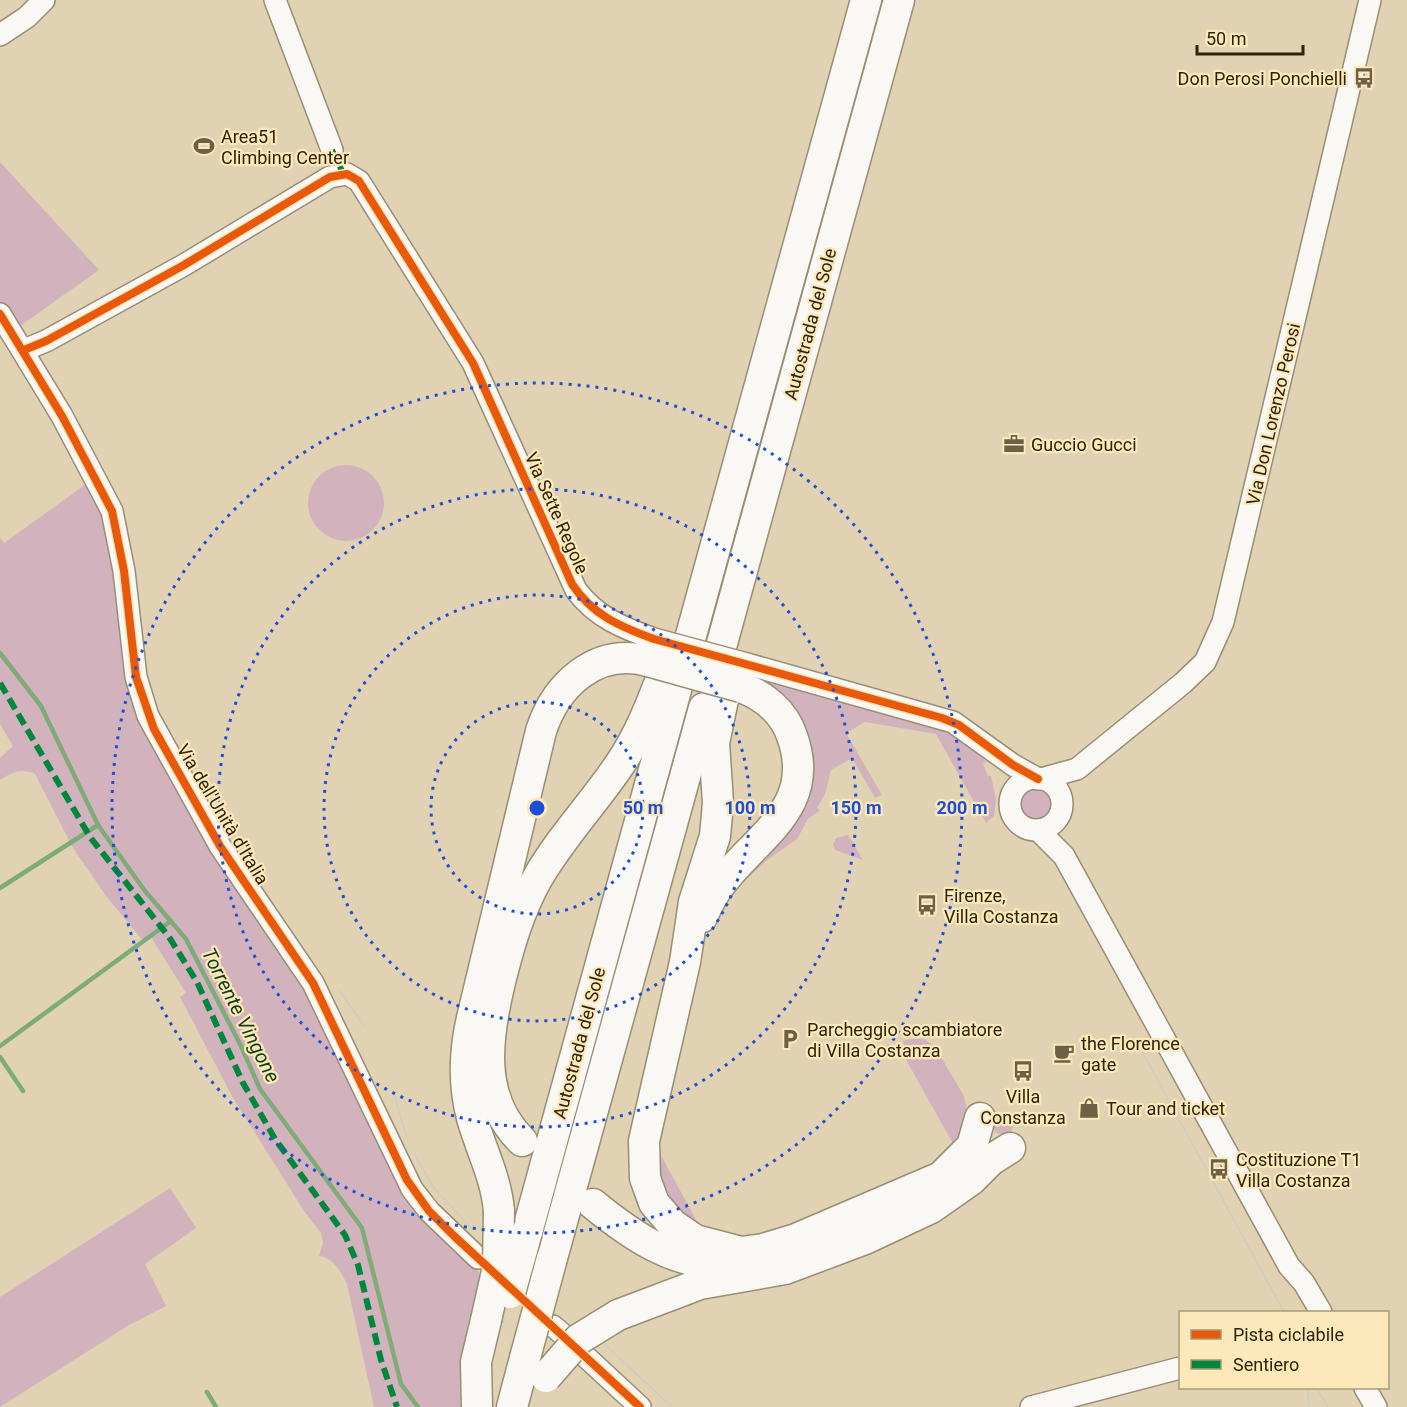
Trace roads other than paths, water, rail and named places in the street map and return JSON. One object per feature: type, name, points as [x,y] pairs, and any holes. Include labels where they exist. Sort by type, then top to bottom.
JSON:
[{"type":"highway","name":"Autostrada del Sole","points":[[493,1326],[527,1232],[668,654],[726,509],[866,0]]},
{"type":"highway","name":"Autostrada del Sole","points":[[512,1407],[536,1367],[552,1258],[730,671],[757,516],[899,0]]},
{"type":"highway","points":[[522,1141],[509,1124],[495,1096],[487,1056],[490,1024],[511,939],[537,879],[628,751],[668,654]]},
{"type":"highway","points":[[478,1407],[476,1362],[493,1326],[500,1254],[500,1211],[495,1183],[470,1111],[465,1061],[472,1018],[541,731],[554,700],[579,674],[613,660],[668,654],[730,671],[785,720],[796,748],[799,776],[786,812],[730,873],[711,899],[685,962]]},
{"type":"highway","points":[[730,671],[714,743],[717,821],[711,852],[694,902],[685,962],[650,1113],[643,1154],[645,1178],[654,1203],[663,1215],[687,1235],[705,1244],[741,1252],[796,1239],[940,1177],[972,1146],[980,1118]]},
{"type":"highway","points":[[531,1407],[536,1367],[618,1315],[700,1284],[785,1269],[865,1239],[931,1208],[971,1180],[991,1160],[1010,1148]]},
{"type":"highway","points":[[593,1204],[647,1243],[678,1256],[703,1262],[782,1263],[865,1239]]},
{"type":"street","points":[[0,35],[27,17],[44,0]]},
{"type":"street","points":[[275,0],[332,150]]},
{"type":"street","name":"Via Don Lorenzo Perosi","points":[[1040,779],[1077,769],[1198,670],[1219,634],[1370,0]]},
{"type":"street","name":"Via Sette Regole","points":[[24,350],[46,341],[184,265],[330,177],[343,172],[359,181],[473,363],[576,590],[589,606],[609,620],[668,654]]},
{"type":"street","name":"Via dell'Unità d'Italia","points":[[0,314],[24,350],[89,464],[112,511],[124,571],[136,677],[154,729],[220,846],[279,929],[317,991],[412,1189],[429,1211],[478,1258]]},
{"type":"street","points":[[730,671],[953,722],[1013,765],[1051,783],[1058,791],[1064,856]]},
{"type":"street","name":"Via Don Lorenzo Perosi","points":[[1060,813],[1077,769]]},
{"type":"street","points":[[1040,779],[1021,783],[1013,793],[1010,802],[1016,820],[1025,828],[1038,830],[1048,827],[1060,813]]},
{"type":"street","points":[[1038,830],[1064,856],[1289,1266],[1320,1311]]},
{"type":"street","points":[[1289,1266],[1294,1286],[1307,1311]]},
{"type":"street","points":[[585,1356],[640,1407]]},
{"type":"street","points":[[1031,1407],[1179,1368]]},
{"type":"waterway","name":"Torrente Vingone","points":[[0,653],[41,706],[98,825],[145,891],[186,939],[241,1046],[260,1089],[362,1228],[401,1384],[418,1407]]},
{"type":"waterway","points":[[0,888],[98,825]]},
{"type":"waterway","points":[[0,1046],[171,921]]},
{"type":"waterway","points":[[0,1057],[23,1091]]},
{"type":"waterway","points":[[207,1392],[216,1407]]},
{"type":"tram line","points":[[340,991],[364,1026]]},
{"type":"tram line","points":[[1137,1042],[1283,1311]]},
{"type":"tram line","points":[[395,1097],[406,1136]]},
{"type":"tram line","points":[[415,1155],[433,1187],[472,1229]]},
{"type":"tram line","points":[[603,1343],[672,1407]]},
{"type":"tram line","points":[[1308,1389],[1309,1407]]},
{"type":"tram line","points":[[1317,1389],[1328,1407]]},
{"type":"place","name":"Don Perosi Ponchielli","points":[[1364,78]]},
{"type":"place","name":"Area51 Climbing Center","points":[[204,146]]},
{"type":"place","name":"Guccio Gucci","points":[[1014,444]]},
{"type":"place","name":"Firenze, Villa Costanza","points":[[927,905]]},
{"type":"place","name":"Parcheggio scambiatore di Villa Costanza","points":[[790,1039]]},
{"type":"place","name":"the Florence gate","points":[[1064,1053]]},
{"type":"place","name":"Villa Constanza","points":[[1023,1071]]},
{"type":"place","name":"Tour and ticket","points":[[1089,1108]]},
{"type":"place","name":"Costituzione T1 Villa Costanza","points":[[1219,1169]]}]
